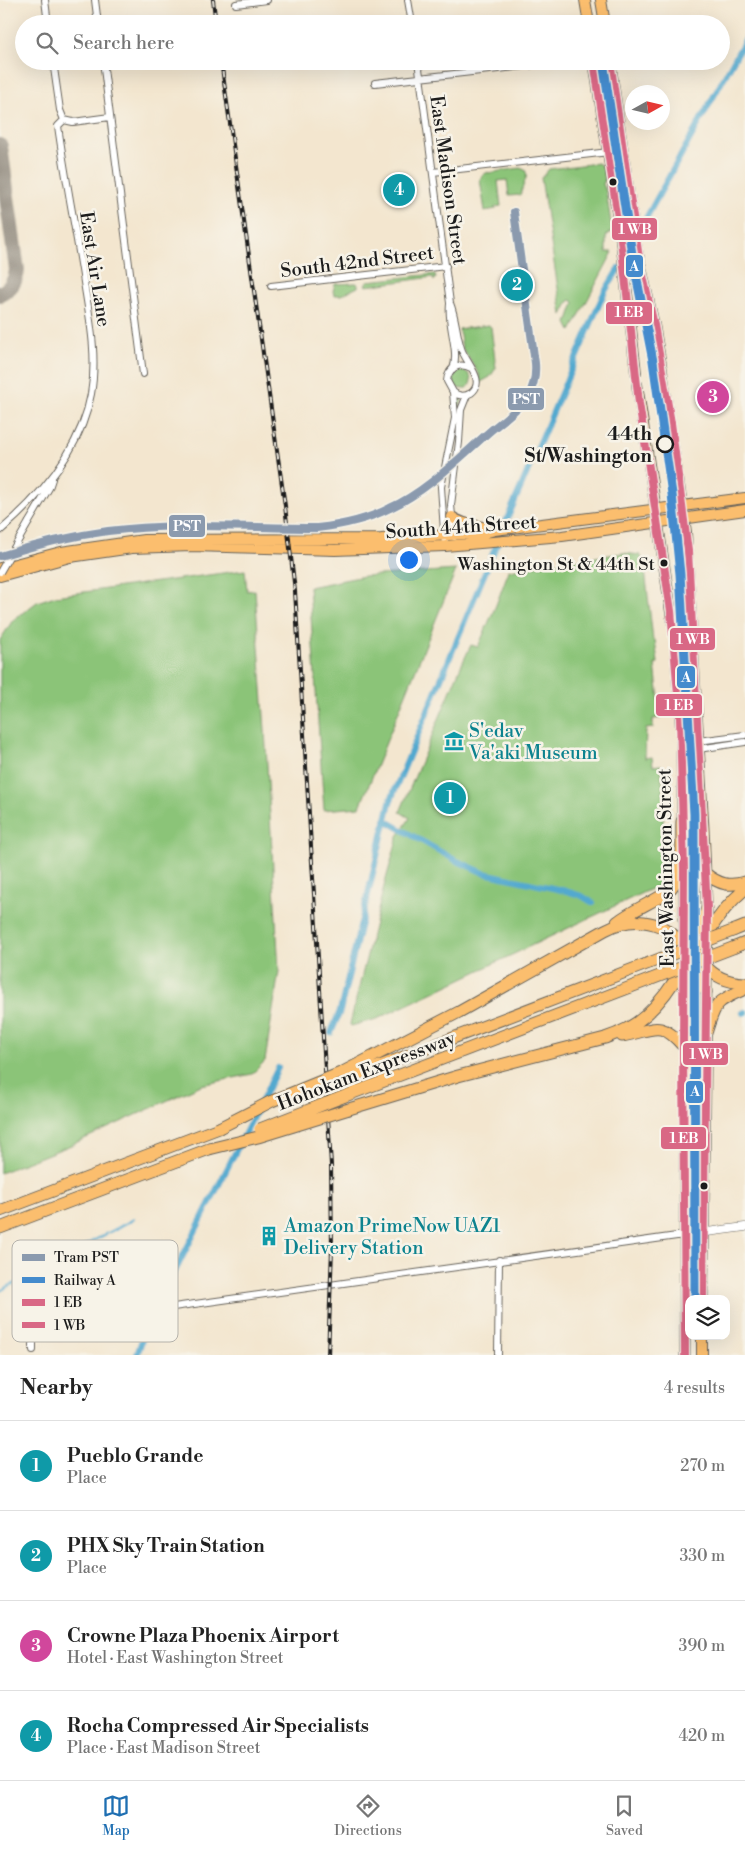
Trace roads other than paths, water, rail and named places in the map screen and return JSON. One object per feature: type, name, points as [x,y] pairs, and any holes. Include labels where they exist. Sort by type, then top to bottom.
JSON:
[{"type":"highway","points":[[344,1075],[605,930],[624,916],[665,893],[674,884],[680,864],[682,821]]},
{"type":"highway","points":[[706,874],[718,882],[727,885],[745,882]]},
{"type":"highway","points":[[605,1038],[626,1029],[646,1015],[666,992],[690,955],[707,937],[724,910],[745,889]]},
{"type":"highway","points":[[684,988],[690,955],[707,908]]},
{"type":"highway","points":[[684,919],[690,955],[706,992]]},
{"type":"highway","points":[[605,930],[628,922],[648,922],[672,933],[690,955],[724,979],[745,983]]},
{"type":"highway","name":"Hohokam Expressway","points":[[0,1211],[218,1128],[344,1075],[740,928]]},
{"type":"highway","name":"Hohokam Expressway","points":[[0,1228],[742,945]]},
{"type":"highway","points":[[706,1032],[719,1001],[745,989]]},
{"type":"highway","points":[[209,1148],[258,1137],[475,1072],[605,1038],[657,1028],[672,1034],[683,1046]]},
{"type":"highway","points":[[0,1205],[51,1192]]},
{"type":"main road","points":[[586,0],[588,15]]},
{"type":"main road","points":[[602,0],[604,15]]},
{"type":"main road","points":[[595,70],[609,152]]},
{"type":"main road","name":"East Washington Street","points":[[611,70],[639,258],[654,325],[671,423],[684,519],[692,607],[707,908],[703,1295]]},
{"type":"main road","name":"East Washington Street","points":[[609,152],[621,235],[636,378],[670,604],[676,661],[681,729],[684,919]]},
{"type":"main road","name":"South 44th Street","points":[[0,574],[70,557],[152,547],[335,550],[450,541],[495,530],[745,498]]},
{"type":"main road","name":"South 44th Street","points":[[0,568],[61,552],[144,540],[190,538],[487,543],[657,523],[745,510]]},
{"type":"main road","points":[[452,517],[459,521],[495,530]]},
{"type":"main road","name":"East Washington Street","points":[[684,988],[685,1355]]},
{"type":"main road","points":[[702,1340],[702,1355]]},
{"type":"street","points":[[45,0],[47,15]]},
{"type":"street","points":[[95,0],[97,15]]},
{"type":"street","points":[[236,4],[267,0]]},
{"type":"street","points":[[408,0],[410,15]]},
{"type":"street","name":"East Air Lane","points":[[0,531],[14,519],[52,477],[78,434],[91,395],[94,375],[94,354],[87,299],[58,126],[64,120],[60,110],[54,70]]},
{"type":"street","name":"East Air Lane","points":[[104,70],[143,374]]},
{"type":"street","name":"East Madison Street","points":[[419,70],[446,266],[450,303],[449,316],[455,356],[452,369]]},
{"type":"street","points":[[375,83],[485,70]]},
{"type":"street","points":[[64,120],[73,122],[110,117]]},
{"type":"street","points":[[433,172],[609,152]]},
{"type":"street","name":"South 42nd Street","points":[[271,286],[446,266]]},
{"type":"street","name":"East Madison Street","points":[[450,303],[455,316],[462,350],[471,368]]},
{"type":"street","points":[[450,541],[451,505],[460,442],[461,410],[467,395],[474,390],[477,383],[476,375],[471,368],[462,365],[449,372],[447,381],[448,386],[457,395],[467,395]]},
{"type":"street","points":[[450,541],[441,487],[455,418],[453,392]]},
{"type":"street","name":"East Air Lane","points":[[0,574],[49,488],[52,477]]},
{"type":"street","points":[[698,745],[745,735]]},
{"type":"street","points":[[698,745],[745,742]]},
{"type":"street","points":[[178,1305],[745,1227]]},
{"type":"street","points":[[498,1260],[498,1355]]},
{"type":"street","points":[[33,1342],[33,1350]]},
{"type":"waterway","points":[[730,67],[745,40]]},
{"type":"waterway","points":[[640,229],[728,70]]},
{"type":"waterway","points":[[331,1033],[340,1011],[390,802],[508,517],[604,293],[619,268]]},
{"type":"waterway","points":[[385,820],[455,860],[484,873],[566,891],[582,896],[593,903]]},
{"type":"waterway","points":[[178,1265],[278,1068]]},
{"type":"waterway","points":[[95,1240],[134,1219]]},
{"type":"waterway","points":[[0,1291],[12,1285]]},
{"type":"waterway","points":[[137,1355],[141,1342]]},
{"type":"railway","points":[[213,0],[215,15]]},
{"type":"railway","points":[[222,70],[285,506],[295,591],[331,1165],[332,1249],[328,1355]]},
{"type":"tram line","name":"PST","points":[[0,556],[67,538],[134,528],[186,526],[327,527],[373,516],[417,493],[515,411],[528,396],[532,388],[535,376],[535,363],[514,212]]},
{"type":"rail line","name":"A","points":[[604,70],[632,254],[653,361],[672,494],[680,574],[694,814],[695,1295]]},
{"type":"place","name":"Rocha Compressed Air Specialists","points":[[399,190]]},
{"type":"place","name":"PHX Sky Train Station","points":[[517,285]]},
{"type":"place","name":"Crowne Plaza Phoenix Airport","points":[[713,397]]},
{"type":"place","name":"44th St/Washington","points":[[665,444]]},
{"type":"place","name":"Washington St & 44th St","points":[[664,563]]},
{"type":"place","name":"S'edav Va'aki Museum","points":[[454,741]]},
{"type":"place","name":"Pueblo Grande","points":[[450,798]]},
{"type":"place","name":"Amazon PrimeNow UAZ1 Delivery Station","points":[[269,1236]]}]
